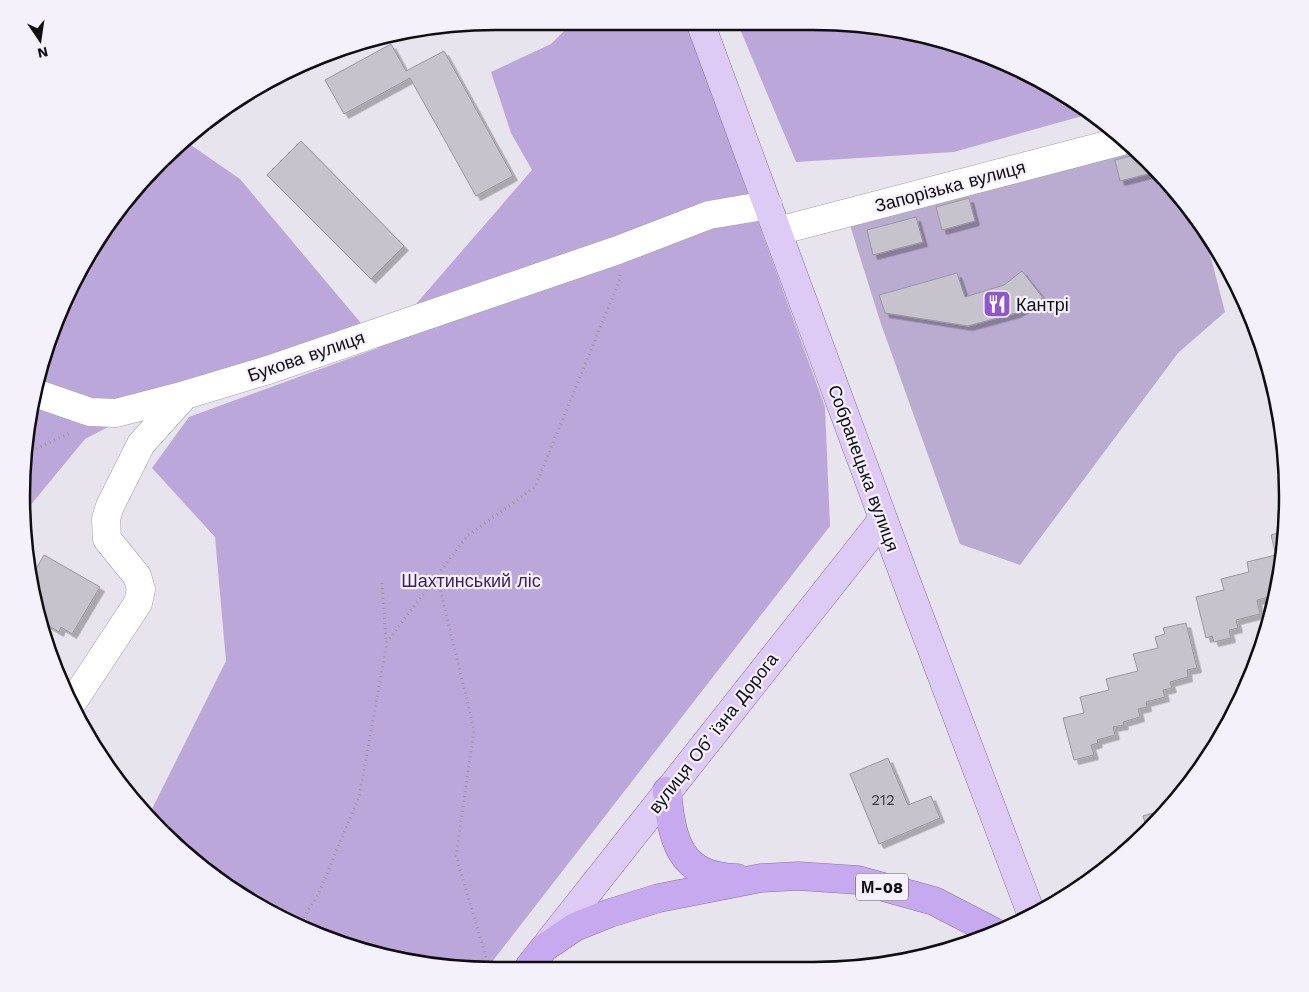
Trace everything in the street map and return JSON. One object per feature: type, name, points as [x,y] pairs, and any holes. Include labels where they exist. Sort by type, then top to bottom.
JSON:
[{"type":"highway","points":[[667,791],[674,839],[687,860],[709,875],[761,878]]},
{"type":"highway","name":"вулиця Обʼїзна Дорога","points":[[537,958],[575,928],[610,913],[659,898],[761,878],[798,876],[858,880],[934,901],[987,928]]},
{"type":"main road","name":"Собранецька вулиця","points":[[703,30],[883,519],[1029,909]]},
{"type":"main road","name":"вулиця Обʼїзна Дорога","points":[[537,958],[883,519]]},
{"type":"street","name":"Запорізька вулиця","points":[[778,232],[1116,143]]},
{"type":"street","name":"Букова вулиця","points":[[41,395],[90,412],[116,413],[185,395],[268,370],[618,250],[709,214],[768,205]]},
{"type":"street","points":[[76,697],[138,603],[141,589],[137,576],[107,539],[106,519],[110,506],[141,444],[185,395]]},
{"type":"street","points":[[116,413],[141,444]]},
{"type":"path","points":[[386,642],[467,536],[535,487],[620,279],[618,250]]},
{"type":"path","points":[[437,576],[474,730],[456,856],[487,962]]},
{"type":"path","points":[[302,920],[318,895],[360,797],[386,642],[382,583]]},
{"type":"shaded area","points":[[1124,149],[1143,166],[1183,212],[1209,251],[1225,312],[1178,353],[1020,565],[960,544],[881,324],[849,222]]},
{"type":"green space","name":"Шахтинський ліс","points":[[565,30],[689,30],[825,407],[830,526],[492,962],[435,958],[375,946],[346,937],[318,927],[263,900],[212,866],[166,826],[152,810],[226,661],[215,537],[152,468],[189,417],[378,348],[532,170],[511,133],[491,72],[551,44]]},
{"type":"green space","points":[[740,30],[843,31],[874,34],[934,46],[991,65],[1019,78],[1046,92],[1082,116],[954,152],[796,162]]},
{"type":"green space","points":[[190,145],[240,179],[370,334],[187,386],[85,439],[30,505],[31,466],[39,405],[46,375],[65,318],[92,263],[126,212],[166,166]]},
{"type":"building","points":[[391,44],[406,71],[444,51],[513,176],[476,196],[410,78],[344,114],[325,80]]},
{"type":"building","points":[[301,141],[404,246],[371,279],[267,175]]},
{"type":"building","points":[[1131,156],[1150,174],[1120,181],[1115,160]]},
{"type":"building","points":[[969,198],[975,221],[942,230],[936,207]]},
{"type":"building","points":[[916,217],[923,242],[873,255],[867,230]]},
{"type":"building","points":[[1022,271],[1043,298],[1016,313],[968,326],[885,313],[879,295],[957,273],[965,297],[1004,285]]},
{"type":"building","points":[[1277,533],[1275,553],[1271,535]]},
{"type":"building","points":[[44,555],[100,587],[72,634],[61,627],[59,632],[49,626],[36,569]]},
{"type":"building","points":[[1275,555],[1268,597],[1257,600],[1260,614],[1236,620],[1238,628],[1229,630],[1231,638],[1214,642],[1212,636],[1206,638],[1196,597],[1224,590],[1221,579],[1249,572],[1247,562]]},
{"type":"building","points":[[1186,623],[1197,668],[1187,670],[1188,677],[1170,682],[1172,688],[1163,690],[1165,697],[1146,702],[1147,707],[1138,709],[1140,717],[1123,722],[1124,725],[1113,727],[1115,735],[1097,740],[1098,743],[1091,745],[1094,755],[1074,760],[1063,718],[1084,713],[1080,697],[1109,690],[1106,679],[1138,671],[1133,654],[1158,648],[1155,637],[1165,634],[1163,628]]},
{"type":"building","points":[[888,758],[908,805],[931,796],[940,818],[879,844],[850,774]]},
{"type":"building","points":[[1155,813],[1145,823],[1143,816]]},
{"type":"place","name":"Кантрі","points":[[997,304]]}]
